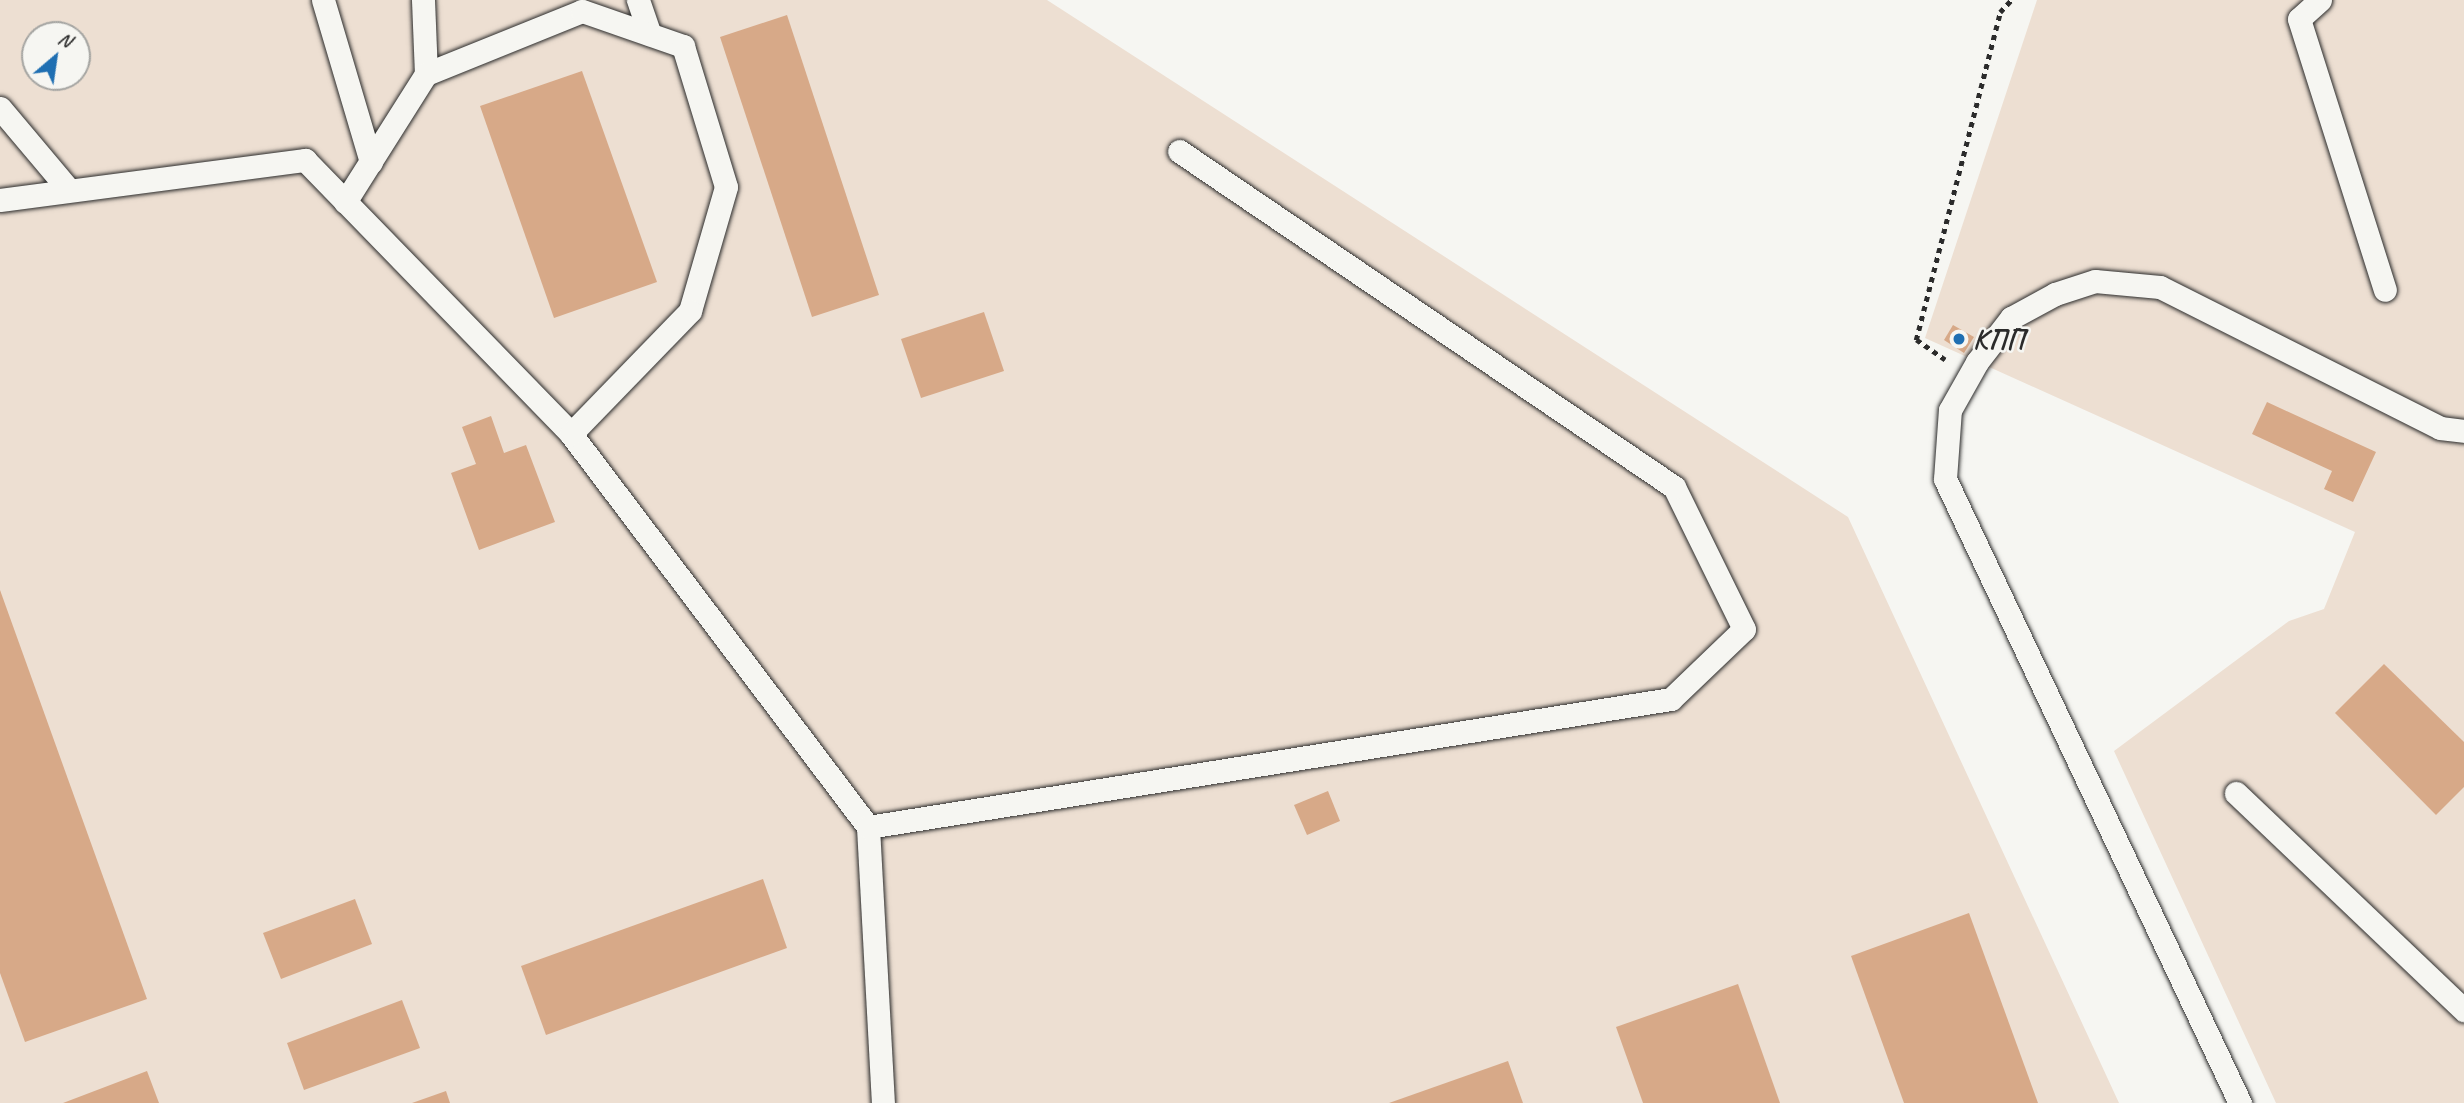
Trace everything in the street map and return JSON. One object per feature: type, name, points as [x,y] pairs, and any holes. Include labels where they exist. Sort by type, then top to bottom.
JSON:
[{"type":"lane","points":[[323,0],[371,162]]},
{"type":"lane","points":[[345,202],[426,74],[423,0]]},
{"type":"lane","points":[[638,0],[650,34]]},
{"type":"lane","points":[[2320,0],[2299,19],[2385,290]]},
{"type":"lane","points":[[426,74],[582,11],[683,46],[726,187],[690,311],[571,435]]},
{"type":"lane","points":[[0,108],[69,190]]},
{"type":"lane","points":[[868,827],[1671,699],[1744,629],[1674,487],[1179,151]]},
{"type":"lane","points":[[0,200],[305,160],[571,435],[868,827],[883,1103]]},
{"type":"lane","points":[[2240,1103],[1945,479],[1950,410],[1968,376],[2011,318],[2055,294],[2095,281],[2160,287],[2440,428],[2464,431]]},
{"type":"lane","points":[[2236,793],[2464,1010]]},
{"type":"path","points":[[1968,376],[1916,340],[2000,12],[2011,0]]},
{"type":"shaded area","points":[[0,0],[1047,0],[1848,517],[2119,1103],[0,1103]]},
{"type":"shaded area","points":[[2037,0],[2464,0],[2464,1103],[2276,1103],[2114,751],[2289,621],[2324,609],[2355,532],[1925,338]]},
{"type":"building","points":[[787,15],[879,295],[812,317],[720,37]]},
{"type":"building","points":[[582,71],[657,282],[554,318],[480,106]]},
{"type":"building","points":[[984,312],[1004,371],[921,398],[901,339]]},
{"type":"building","name":"КПП","points":[[1953,325],[1974,337],[1964,353],[1944,340]]},
{"type":"building","points":[[2267,402],[2376,452],[2353,502],[2324,489],[2332,471],[2252,434]]},
{"type":"building","points":[[491,416],[504,453],[526,445],[555,522],[479,550],[451,473],[476,464],[462,427]]},
{"type":"building","points":[[0,590],[147,999],[25,1042],[0,973]]},
{"type":"building","points":[[2384,664],[2464,742],[2464,787],[2436,815],[2335,713]]},
{"type":"building","points":[[1328,791],[1340,821],[1307,835],[1294,805]]},
{"type":"building","points":[[763,879],[787,948],[546,1035],[521,966]]},
{"type":"building","points":[[355,899],[372,944],[281,979],[263,933]]},
{"type":"building","points":[[1969,913],[2038,1103],[1904,1103],[1851,956]]},
{"type":"building","points":[[1738,984],[1780,1103],[1643,1103],[1616,1027]]},
{"type":"building","points":[[402,1000],[420,1048],[304,1090],[287,1043]]},
{"type":"building","points":[[1508,1061],[1523,1103],[1389,1103]]},
{"type":"building","points":[[147,1071],[159,1103],[63,1103]]},
{"type":"building","points":[[446,1091],[450,1103],[412,1103]]},
{"type":"place","name":"КПП","points":[[1959,339]]}]
